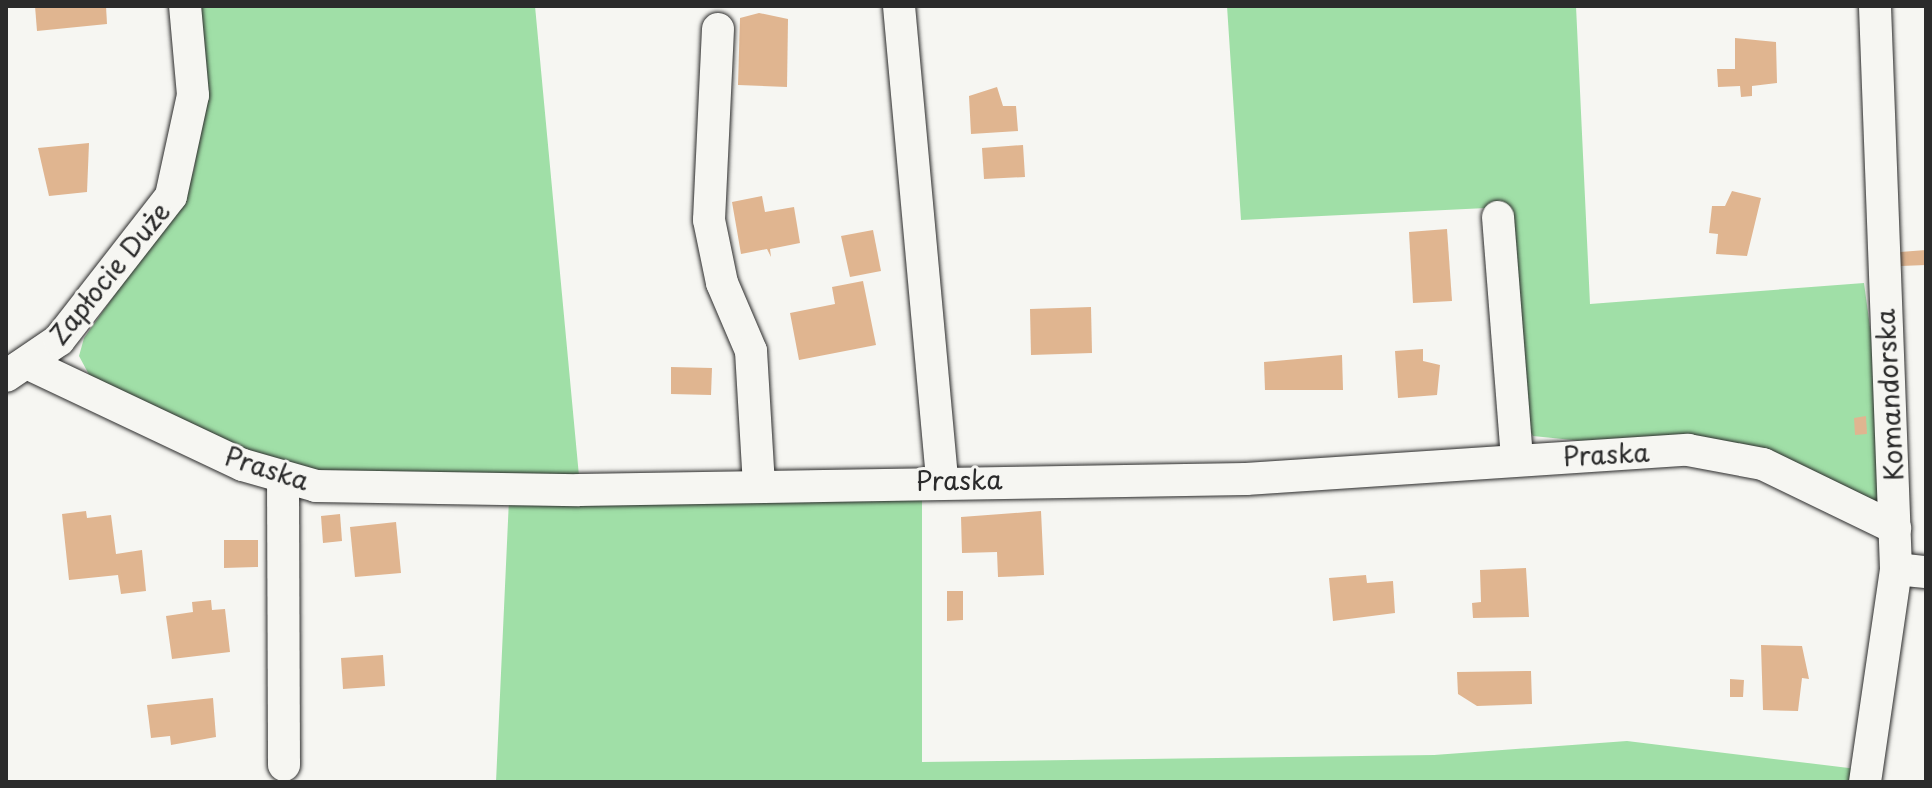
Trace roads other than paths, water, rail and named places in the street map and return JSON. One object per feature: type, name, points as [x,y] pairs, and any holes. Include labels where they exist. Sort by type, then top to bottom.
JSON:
[{"type":"street","name":"Zapłocie Duże","points":[[15,365],[92,302],[171,196],[193,95],[185,6]]},
{"type":"street","points":[[899,6],[942,479]]},
{"type":"street","name":"Komandorska","points":[[1865,782],[1911,571],[1895,528],[1875,6]]},
{"type":"street","points":[[718,29],[709,220],[722,283],[751,351],[759,486]]},
{"type":"street","points":[[1498,217],[1517,459]]},
{"type":"street","name":"Praska","points":[[15,365],[283,479],[365,489],[759,486],[942,479],[1246,479],[1517,459],[1729,455],[1895,528]]},
{"type":"street","points":[[283,479],[284,765]]}]
